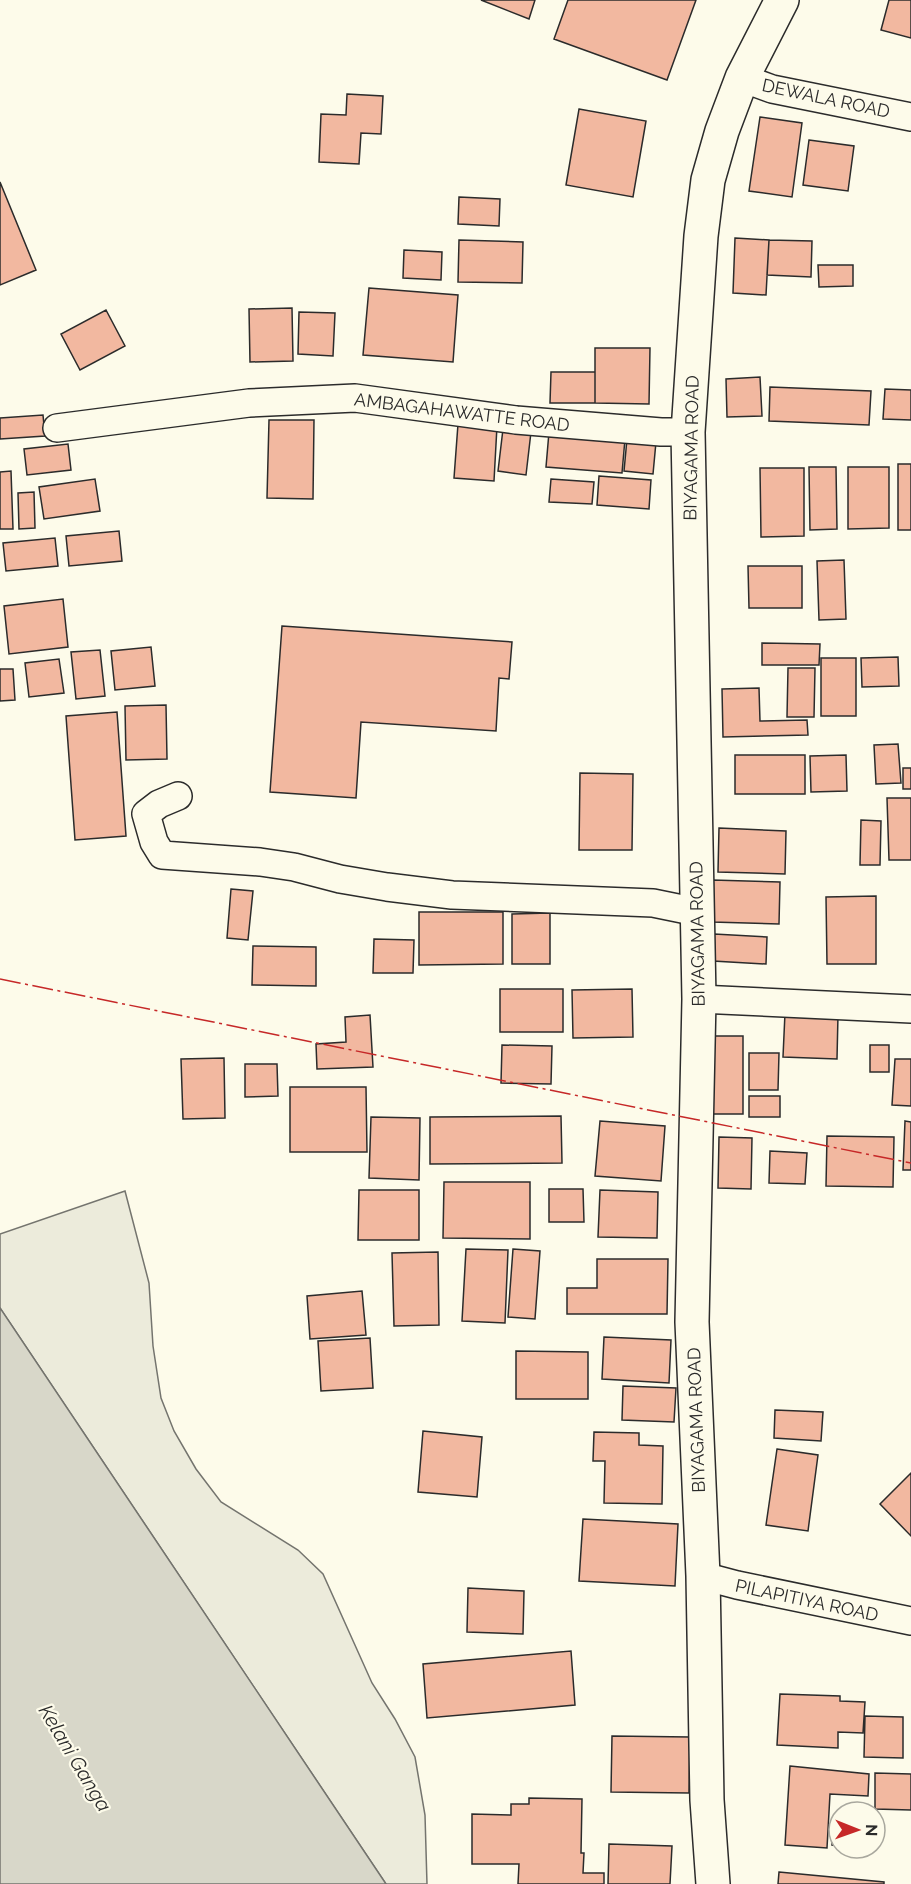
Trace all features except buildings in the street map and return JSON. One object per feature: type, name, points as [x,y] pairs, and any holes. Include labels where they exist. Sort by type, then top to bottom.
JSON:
[{"type":"main road","name":"BIYAGAMA ROAD","points":[[713,1884],[707,1800],[703,1576],[692,1322],[699,999],[688,432],[701,236],[708,180],[722,131],[742,78],[782,0]]},
{"type":"street","name":"DEWALA ROAD","points":[[742,78],[772,89],[911,117]]},
{"type":"street","name":"AMBAGAHAWATTE ROAD","points":[[57,428],[249,403],[355,398],[516,420],[661,432],[688,432]]},
{"type":"street","points":[[178,796],[159,804],[146,814],[154,842],[162,855],[260,862],[294,867],[340,879],[452,895],[653,903],[697,912]]},
{"type":"street","points":[[699,999],[911,1009]]},
{"type":"street","name":"PILAPITIYA ROAD","points":[[703,1576],[748,1588],[911,1621]]},
{"type":"shaded area","points":[[125,1191],[149,1283],[153,1346],[161,1398],[174,1431],[196,1469],[221,1502],[298,1550],[323,1574],[372,1683],[415,1757],[425,1815],[427,1884],[386,1884],[0,1308],[0,1234]]},
{"type":"water","name":"Kelani Ganga","points":[[0,1308],[386,1884],[0,1884]]},
{"type":"power","points":[[0,979],[911,1163]]}]
